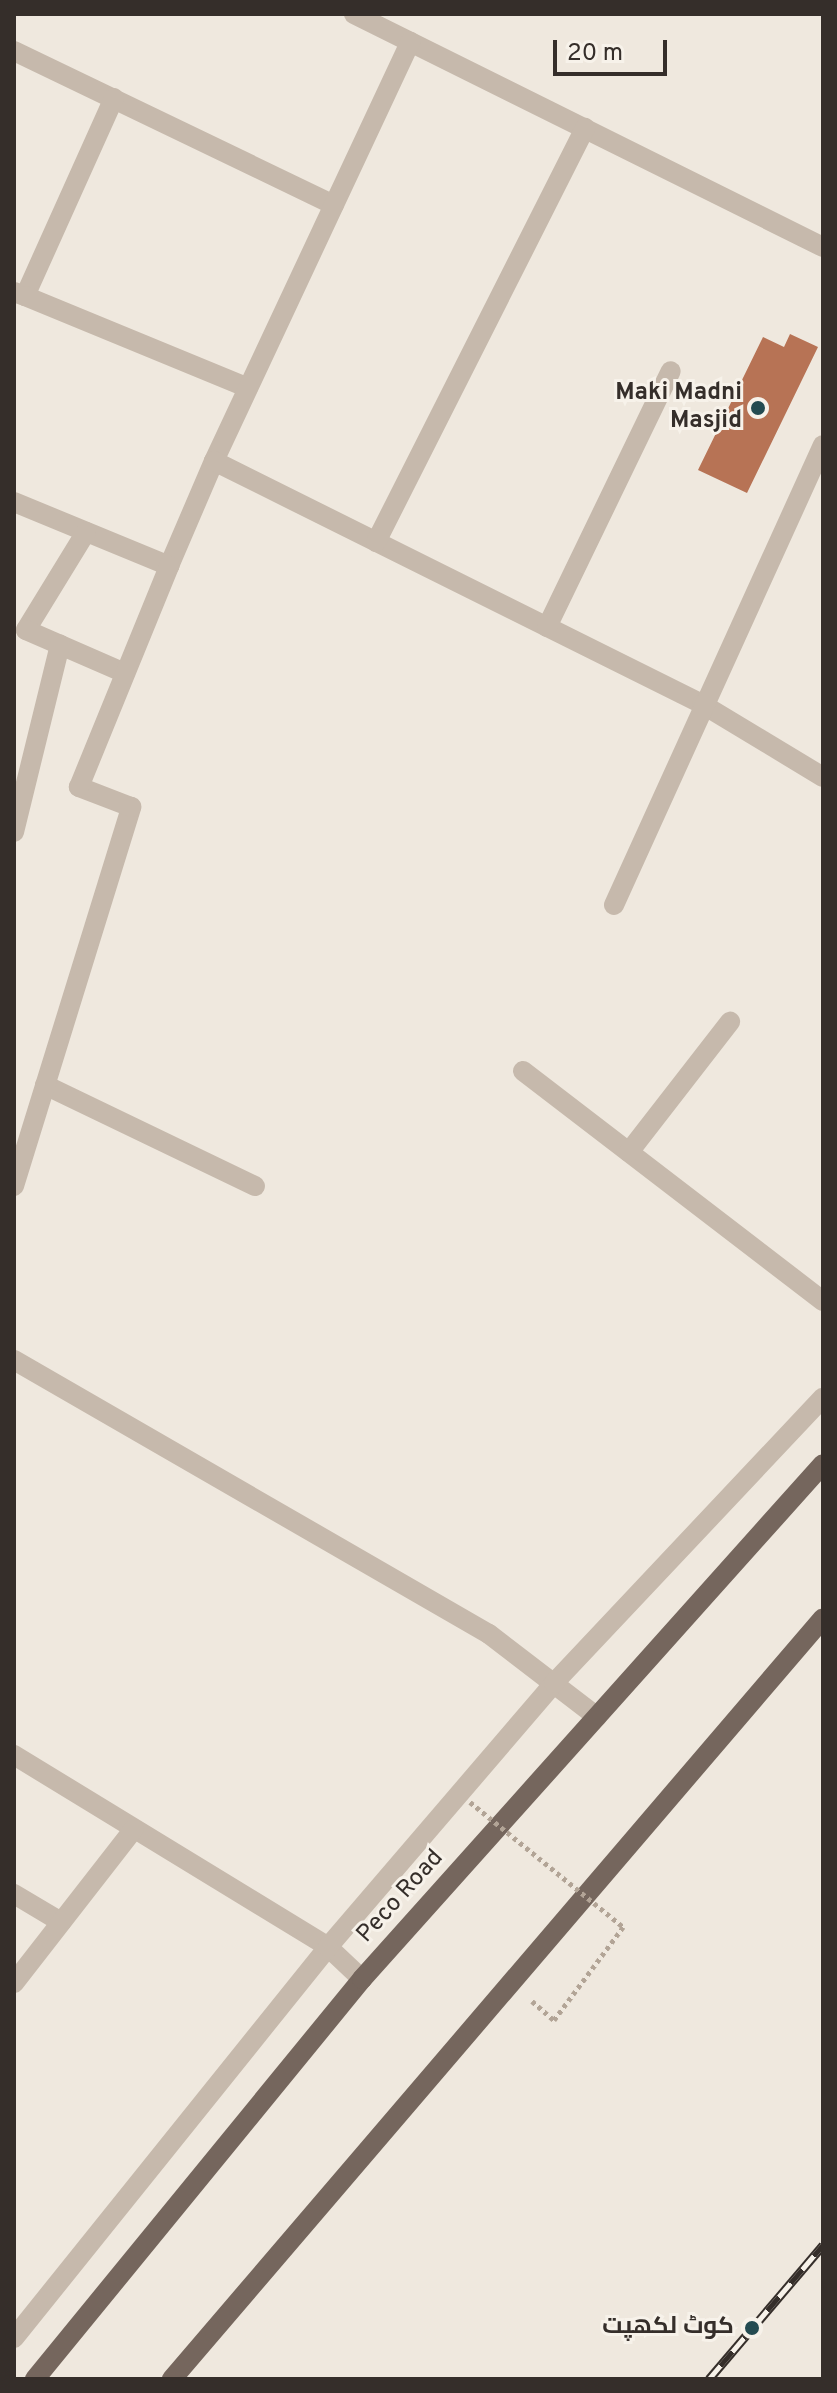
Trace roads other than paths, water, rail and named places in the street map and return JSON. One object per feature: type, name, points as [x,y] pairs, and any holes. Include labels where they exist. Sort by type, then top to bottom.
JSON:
[{"type":"main road","name":"Peco Road","points":[[35,2379],[362,1979],[823,1464]]},
{"type":"main road","points":[[172,2379],[823,1618]]},
{"type":"street","points":[[354,14],[823,247]]},
{"type":"street","points":[[14,1186],[131,807],[79,787],[214,461],[410,42]]},
{"type":"street","points":[[14,51],[334,205]]},
{"type":"street","points":[[114,98],[19,294],[248,388]]},
{"type":"street","points":[[376,542],[585,128]]},
{"type":"street","points":[[547,627],[671,371]]},
{"type":"street","points":[[614,905],[702,704],[823,445]]},
{"type":"street","points":[[214,461],[702,704],[823,777]]},
{"type":"street","points":[[14,502],[169,566]]},
{"type":"street","points":[[86,532],[26,630],[125,673]]},
{"type":"street","points":[[14,832],[60,645]]},
{"type":"street","points":[[629,1152],[730,1022]]},
{"type":"street","points":[[523,1071],[823,1301]]},
{"type":"street","points":[[45,1085],[255,1186]]},
{"type":"street","points":[[14,1360],[489,1634],[597,1717]]},
{"type":"street","points":[[14,2338],[328,1947],[554,1683],[823,1398]]},
{"type":"street","points":[[14,1755],[328,1947],[362,1979]]},
{"type":"street","points":[[14,1983],[134,1829]]},
{"type":"street","points":[[14,1894],[61,1922]]},
{"type":"railway","points":[[709,2379],[823,2245]]},
{"type":"place","name":"Maki Madni Masjid","points":[[758,408]]},
{"type":"place","name":"کوٹ لکھپت","points":[[752,2328]]}]
